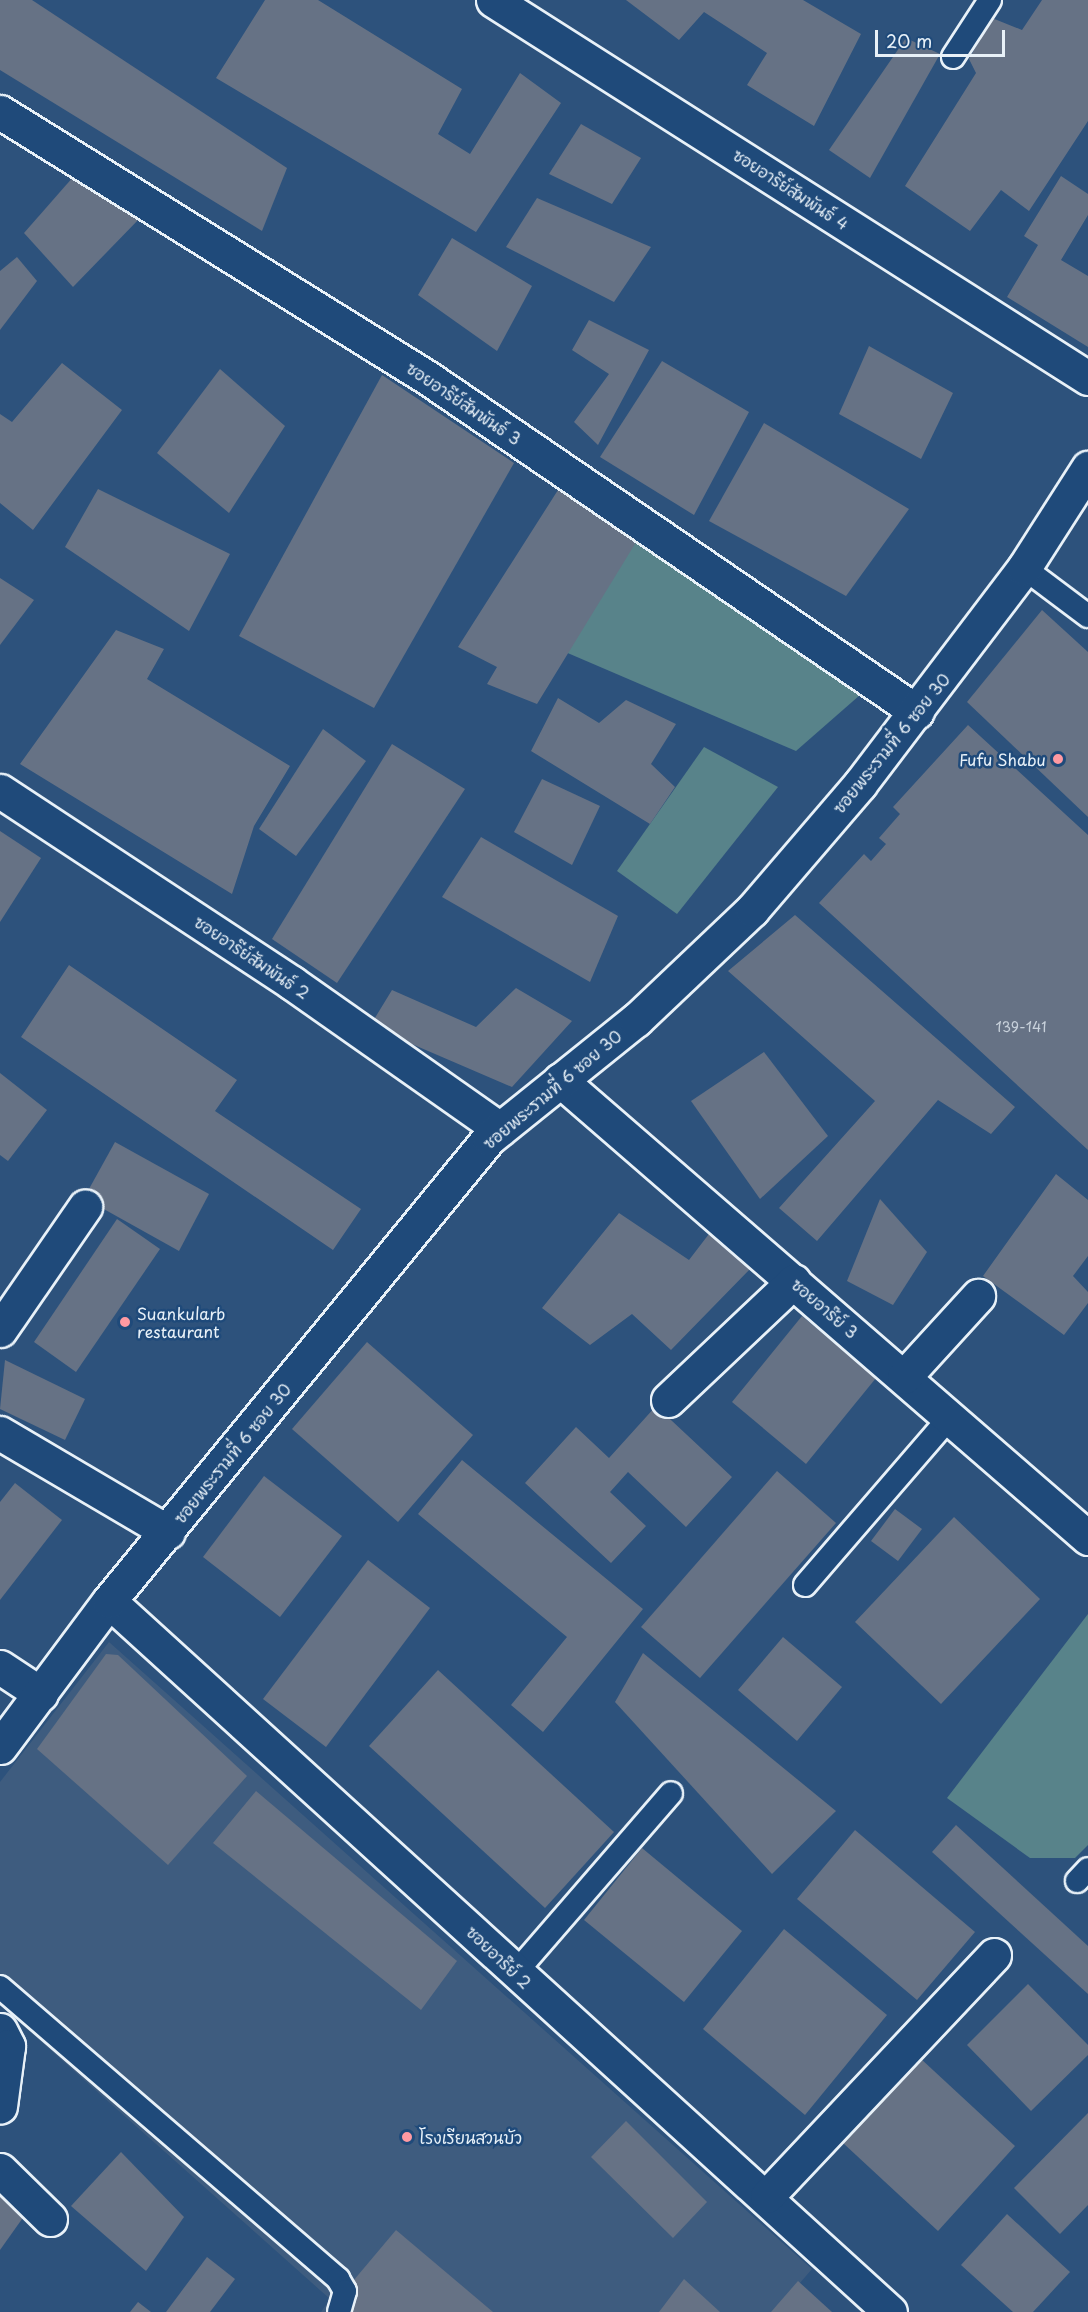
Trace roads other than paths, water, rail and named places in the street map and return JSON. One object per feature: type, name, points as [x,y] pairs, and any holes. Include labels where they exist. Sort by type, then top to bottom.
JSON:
[{"type":"street","name":"ซอยอารีย์สัมพันธ์ 4","points":[[493,0],[1088,378]]},
{"type":"street","name":"ซอยอารีย์สัมพันธ์ 3","points":[[0,112],[428,378],[917,712]]},
{"type":"street","name":"ซอยพระรามที่ 6 ซอย 30","points":[[0,1747],[109,1601],[500,1129],[636,1020],[752,910],[917,712],[1024,568],[1088,468]]},
{"type":"street","name":"ซอยอารีย์สัมพันธ์ 2","points":[[0,791],[292,983],[500,1129]]},
{"type":"street","name":"ซอยอาร๊ย์ 3","points":[[560,1080],[950,1417],[1083,1524]]},
{"type":"street","points":[[0,1330],[85,1208]]},
{"type":"street","points":[[668,1400],[794,1281]]},
{"type":"street","points":[[904,1377],[978,1296]]},
{"type":"street","points":[[0,1433],[168,1532]]},
{"type":"street","name":"ซอยอาร๊ย์ 2","points":[[109,1601],[517,1971],[541,1999],[767,2196],[890,2312]]},
{"type":"street","points":[[0,1667],[41,1695]]},
{"type":"street","points":[[767,2196],[994,1955]]},
{"type":"street","points":[[0,2030],[9,2046],[0,2106]]},
{"type":"street","points":[[0,2170],[50,2219]]},
{"type":"lane","points":[[953,57],[990,0]]},
{"type":"lane","points":[[1024,568],[1088,616]]},
{"type":"lane","points":[[806,1585],[950,1417]]},
{"type":"lane","points":[[517,1971],[671,1793]]},
{"type":"lane","points":[[0,1988],[338,2279],[345,2291],[339,2312]]},
{"type":"place","name":"Fufu Shabu","points":[[1058,759]]},
{"type":"place","name":"Suankularb restaurant","points":[[125,1322]]},
{"type":"place","name":"โรงเรียนสวนบัว","points":[[407,2137]]}]
